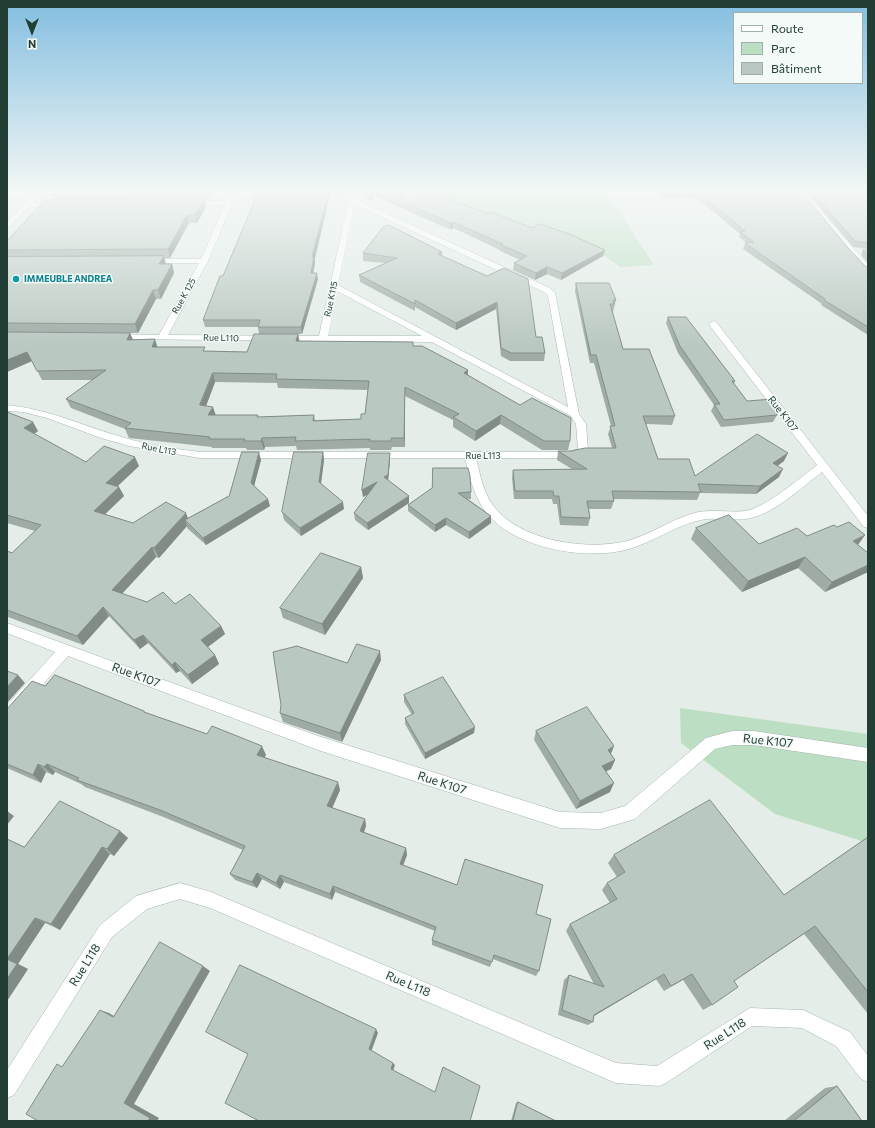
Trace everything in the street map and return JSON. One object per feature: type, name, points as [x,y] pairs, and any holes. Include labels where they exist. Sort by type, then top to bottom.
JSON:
[{"type":"street","name":"Rue K 125","points":[[162,337],[204,261],[212,243]]},
{"type":"street","name":"Rue K115","points":[[323,339],[343,243]]},
{"type":"street","name":"Rue L113","points":[[7,408],[36,411],[118,439],[162,451],[200,454],[470,456],[578,454],[583,450],[581,424],[574,414],[552,295],[547,290],[444,243]]},
{"type":"street","points":[[844,243],[868,269]]},
{"type":"street","points":[[850,250],[862,251]]},
{"type":"street","points":[[141,261],[204,261]]},
{"type":"street","points":[[334,286],[574,414]]},
{"type":"street","name":"Rue K107","points":[[713,324],[868,524]]},
{"type":"street","name":"Rue L110","points":[[108,337],[435,340]]},
{"type":"street","points":[[470,456],[480,493],[494,514],[510,528],[532,539],[557,545],[609,549],[628,545],[696,516],[720,514],[746,515],[760,512],[823,466]]},
{"type":"street","name":"Rue K107","points":[[7,628],[318,743],[560,820],[601,821],[629,813],[711,743],[732,738],[754,738],[868,755]]},
{"type":"street","points":[[7,715],[66,650]]},
{"type":"street","name":"Rue L118","points":[[7,1088],[106,931],[142,902],[180,891],[211,900],[616,1074],[659,1076],[750,1017],[802,1019],[843,1039],[868,1072]]},
{"type":"green space","points":[[579,243],[639,243],[654,265],[621,267],[589,246]]},
{"type":"green space","points":[[680,708],[868,734],[868,843],[775,814],[681,743]]},
{"type":"building","points":[[7,243],[172,243],[168,249],[7,250]]},
{"type":"building","points":[[237,243],[316,243],[312,257],[314,256],[311,273],[317,273],[301,327],[258,327],[260,320],[203,320],[220,276],[223,276]]},
{"type":"building","points":[[371,243],[424,243],[442,252],[438,254],[487,276],[504,268],[528,279],[536,337],[542,337],[545,353],[511,353],[501,348],[497,302],[456,323],[415,300],[415,304],[359,275],[397,258],[363,253]]},
{"type":"building","points":[[500,243],[588,243],[605,250],[562,273],[547,267],[536,273],[514,263],[527,256],[501,245],[503,244]]},
{"type":"building","points":[[745,243],[844,243],[866,267],[868,267],[868,327],[824,300],[825,299]]},
{"type":"building","points":[[863,250],[868,250],[868,255]]},
{"type":"building","points":[[164,256],[159,264],[172,264],[158,290],[153,290],[135,324],[7,323],[7,257]]},
{"type":"building","points":[[576,283],[609,283],[616,300],[613,300],[614,304],[610,304],[623,349],[649,349],[675,416],[643,416],[658,459],[689,459],[695,476],[757,434],[788,453],[773,463],[783,469],[760,486],[698,484],[701,492],[612,491],[614,501],[587,501],[590,518],[561,517],[559,496],[554,496],[553,491],[515,491],[513,470],[587,469],[558,451],[571,451],[585,448],[616,448],[610,426],[615,426],[596,355],[591,355]]},
{"type":"building","points":[[668,317],[686,317],[735,381],[732,381],[747,401],[773,399],[775,402],[777,415],[724,420],[714,404],[720,404],[680,346]]},
{"type":"building","points":[[7,332],[130,333],[127,340],[155,339],[152,347],[205,347],[203,351],[247,352],[254,334],[298,334],[296,341],[413,342],[413,346],[422,346],[468,370],[464,373],[520,405],[532,398],[571,418],[570,441],[544,441],[501,415],[476,431],[453,417],[459,414],[405,387],[404,438],[391,438],[391,441],[369,441],[370,439],[295,441],[296,437],[262,438],[261,441],[244,441],[245,439],[209,439],[210,437],[125,428],[131,423],[66,399],[106,370],[37,371],[27,352],[7,360]],"holes":[[[213,373],[277,374],[276,379],[369,381],[365,414],[361,414],[361,419],[313,421],[314,415],[257,417],[258,415],[208,415],[213,407],[200,405]]]},
{"type":"building","points":[[7,412],[33,422],[24,428],[86,462],[104,446],[135,457],[106,483],[119,487],[94,511],[133,523],[166,502],[186,513],[112,590],[147,602],[163,592],[175,604],[190,594],[221,626],[201,640],[215,655],[188,675],[175,662],[172,665],[143,635],[134,640],[103,607],[77,636],[7,610],[7,551],[12,553],[41,525],[7,515]]},
{"type":"building","points":[[242,452],[259,452],[251,483],[268,499],[203,538],[185,520],[229,496]]},
{"type":"building","points":[[294,452],[323,452],[319,482],[343,502],[300,528],[282,512]]},
{"type":"building","points":[[368,453],[390,453],[388,475],[384,477],[409,496],[367,523],[354,513],[377,482],[362,490]]},
{"type":"building","points":[[433,468],[468,468],[471,492],[458,493],[491,516],[469,532],[446,518],[435,525],[408,505],[432,488]]},
{"type":"building","points":[[729,515],[759,544],[797,528],[807,536],[834,525],[837,527],[849,522],[865,535],[853,541],[868,553],[868,565],[832,582],[805,557],[748,581],[696,528]]},
{"type":"building","points":[[321,553],[361,567],[322,624],[280,608]]},
{"type":"building","points":[[357,644],[380,651],[340,733],[280,713],[281,705],[273,652],[297,646],[347,663]]},
{"type":"building","points":[[7,671],[18,675],[7,687]]},
{"type":"building","points":[[55,675],[144,712],[207,734],[212,726],[262,746],[257,755],[338,782],[327,806],[365,819],[360,831],[406,848],[400,864],[457,885],[465,859],[543,885],[536,914],[551,919],[539,971],[494,955],[492,962],[432,940],[436,927],[333,886],[330,894],[280,875],[276,883],[257,873],[252,882],[230,874],[245,846],[160,810],[77,780],[79,778],[47,764],[44,767],[38,764],[33,775],[7,764],[7,709],[32,681],[45,686]]},
{"type":"building","points":[[443,677],[475,727],[425,753],[405,718],[414,713],[404,695]]},
{"type":"building","points":[[587,707],[614,746],[608,750],[615,760],[602,766],[614,783],[580,801],[536,731]]},
{"type":"building","points":[[710,800],[784,895],[868,837],[868,992],[815,926],[734,981],[738,987],[712,1005],[692,974],[671,986],[664,974],[594,1015],[593,1022],[562,1010],[569,975],[604,987],[570,924],[617,899],[607,883],[625,872],[614,855]]},
{"type":"building","points":[[60,801],[120,831],[107,849],[102,847],[51,924],[35,918],[7,959],[7,839],[24,847]]},
{"type":"building","points":[[160,942],[203,966],[124,1103],[150,1118],[148,1121],[38,1121],[26,1114],[57,1064],[62,1067],[100,1010],[113,1017]]},
{"type":"building","points":[[7,959],[17,964],[7,979]]},
{"type":"building","points":[[240,965],[376,1029],[369,1049],[393,1063],[391,1069],[435,1092],[443,1067],[480,1086],[470,1121],[259,1121],[225,1103],[248,1054],[206,1032]]},
{"type":"building","points":[[837,1086],[862,1121],[794,1121]]},
{"type":"building","points":[[518,1102],[556,1121],[513,1121]]},
{"type":"place","name":"IMMEUBLE ANDREA","points":[[16,279]]}]
